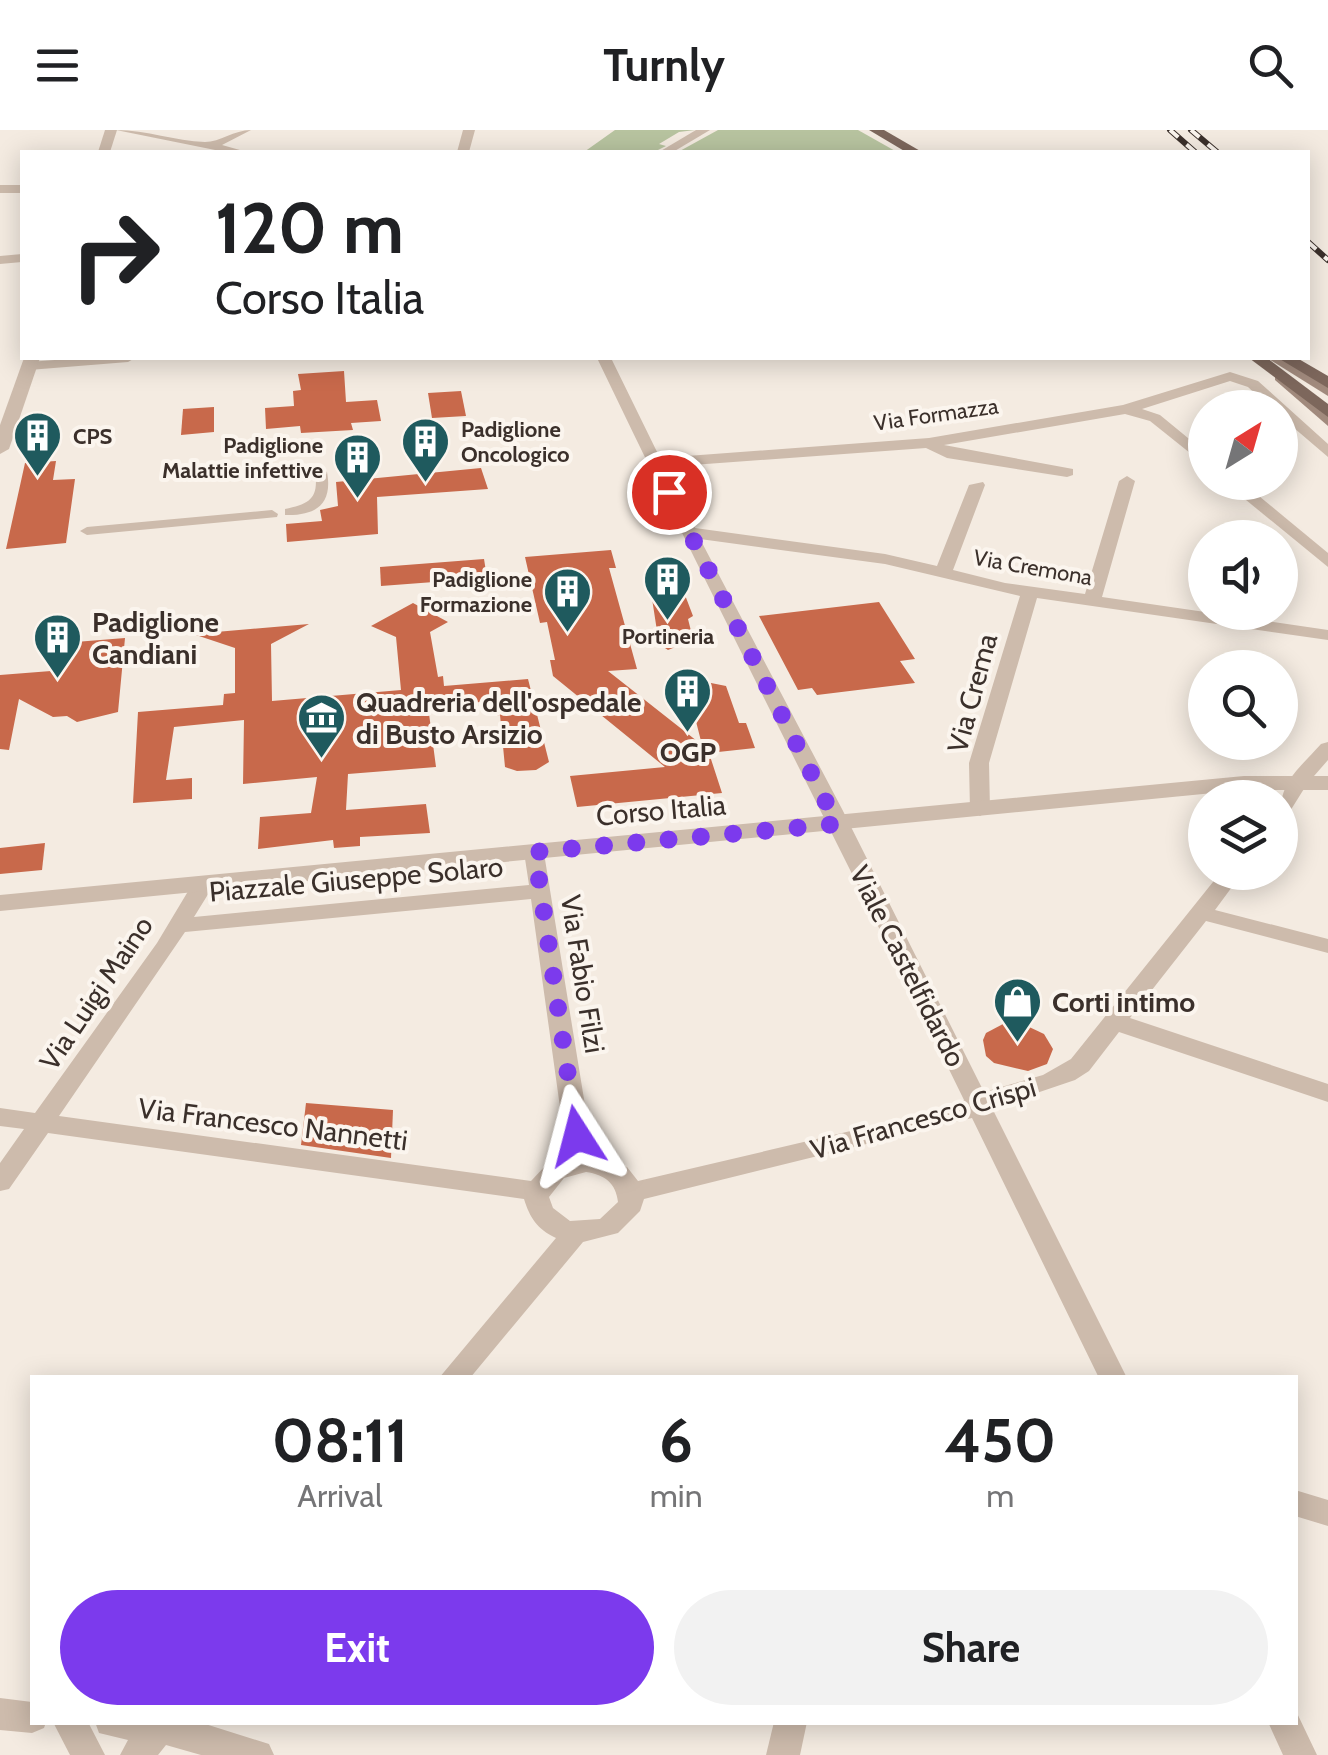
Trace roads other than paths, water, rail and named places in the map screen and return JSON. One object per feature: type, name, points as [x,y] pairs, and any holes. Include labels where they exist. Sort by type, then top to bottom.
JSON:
[{"type":"main road","points":[[875,130],[911,150]]},
{"type":"main road","points":[[1272,360],[1328,383]]},
{"type":"main road","points":[[1272,360],[1328,391]]},
{"type":"main road","points":[[1272,360],[1328,412]]},
{"type":"main road","points":[[1272,360],[1328,421]]},
{"type":"street","points":[[122,130],[231,150]]},
{"type":"street","points":[[211,146],[245,130]]},
{"type":"street","points":[[669,150],[704,130]]},
{"type":"street","points":[[0,449],[31,362],[80,360]]},
{"type":"street","name":"Viale Castelfidardo","points":[[605,360],[1112,1375]]},
{"type":"street","name":"Via Formazza","points":[[656,464],[929,443],[1126,409],[1230,376],[1246,379],[1259,390]]},
{"type":"street","points":[[1126,409],[1154,418],[1188,446]]},
{"type":"street","points":[[1298,424],[1328,452]]},
{"type":"street","points":[[929,443],[947,453],[1067,472]]},
{"type":"street","points":[[290,512],[322,501],[325,491],[321,472]]},
{"type":"street","points":[[1092,600],[1127,481]]},
{"type":"street","points":[[943,573],[976,485]]},
{"type":"street","points":[[1254,500],[1328,562]]},
{"type":"street","points":[[87,531],[272,514]]},
{"type":"street","name":"Via Cremona","points":[[694,545],[732,537],[885,560],[1030,592],[1328,635]]},
{"type":"street","name":"Via Crema","points":[[980,810],[979,764],[1030,592]]},
{"type":"street","points":[[1298,781],[1328,748]]},
{"type":"street","name":"Corso Italia","points":[[1298,781],[1328,783]]},
{"type":"street","name":"Corso Italia","points":[[0,902],[1188,791]]},
{"type":"street","name":"Via Fabio Filzi","points":[[535,852],[577,1136],[586,1162]]},
{"type":"street","name":"Via Luigi Maino","points":[[0,1182],[204,883]]},
{"type":"street","name":"Via Francesco Crispi","points":[[631,1192],[960,1114],[976,1102],[1068,1075],[1116,1022],[1219,890]]},
{"type":"street","name":"Piazzale Giuseppe Solaro","points":[[178,926],[540,892]]},
{"type":"street","points":[[1201,912],[1328,946]]},
{"type":"street","points":[[1116,1022],[1328,1093]]},
{"type":"street","name":"Via Francesco Nannetti","points":[[0,1117],[538,1192]]},
{"type":"street","points":[[586,1162],[616,1171],[631,1192],[631,1204],[615,1224],[600,1231],[576,1232],[546,1220],[538,1209],[538,1192],[555,1170],[586,1162]]},
{"type":"street","points":[[457,1375],[576,1232]]},
{"type":"street","points":[[1298,1504],[1328,1513]]},
{"type":"street","points":[[0,1714],[30,1716]]},
{"type":"street","points":[[71,1725],[88,1755]]},
{"type":"street","points":[[136,1755],[161,1725],[256,1755]]},
{"type":"street","points":[[783,1755],[790,1725]]},
{"type":"street","points":[[1285,1725],[1300,1755]]},
{"type":"railway","points":[[1170,130],[1193,150]]},
{"type":"railway","points":[[1191,130],[1215,150]]},
{"type":"railway","points":[[1310,244],[1328,260]]},
{"type":"place","name":"CPS","points":[[38,478]]},
{"type":"place","name":"Padiglione Oncologico","points":[[426,484]]},
{"type":"place","name":"Padiglione Malattie infettive","points":[[358,500]]},
{"type":"place","name":"Portineria","points":[[668,622]]},
{"type":"place","name":"Padiglione Formazione","points":[[567,634]]},
{"type":"place","name":"Padiglione Candiani","points":[[57,680]]},
{"type":"place","name":"OGP","points":[[688,734]]},
{"type":"place","name":"Quadreria dell'ospedale di Busto Arsizio","points":[[321,760]]},
{"type":"place","name":"Corti intimo","points":[[1017,1044]]}]
